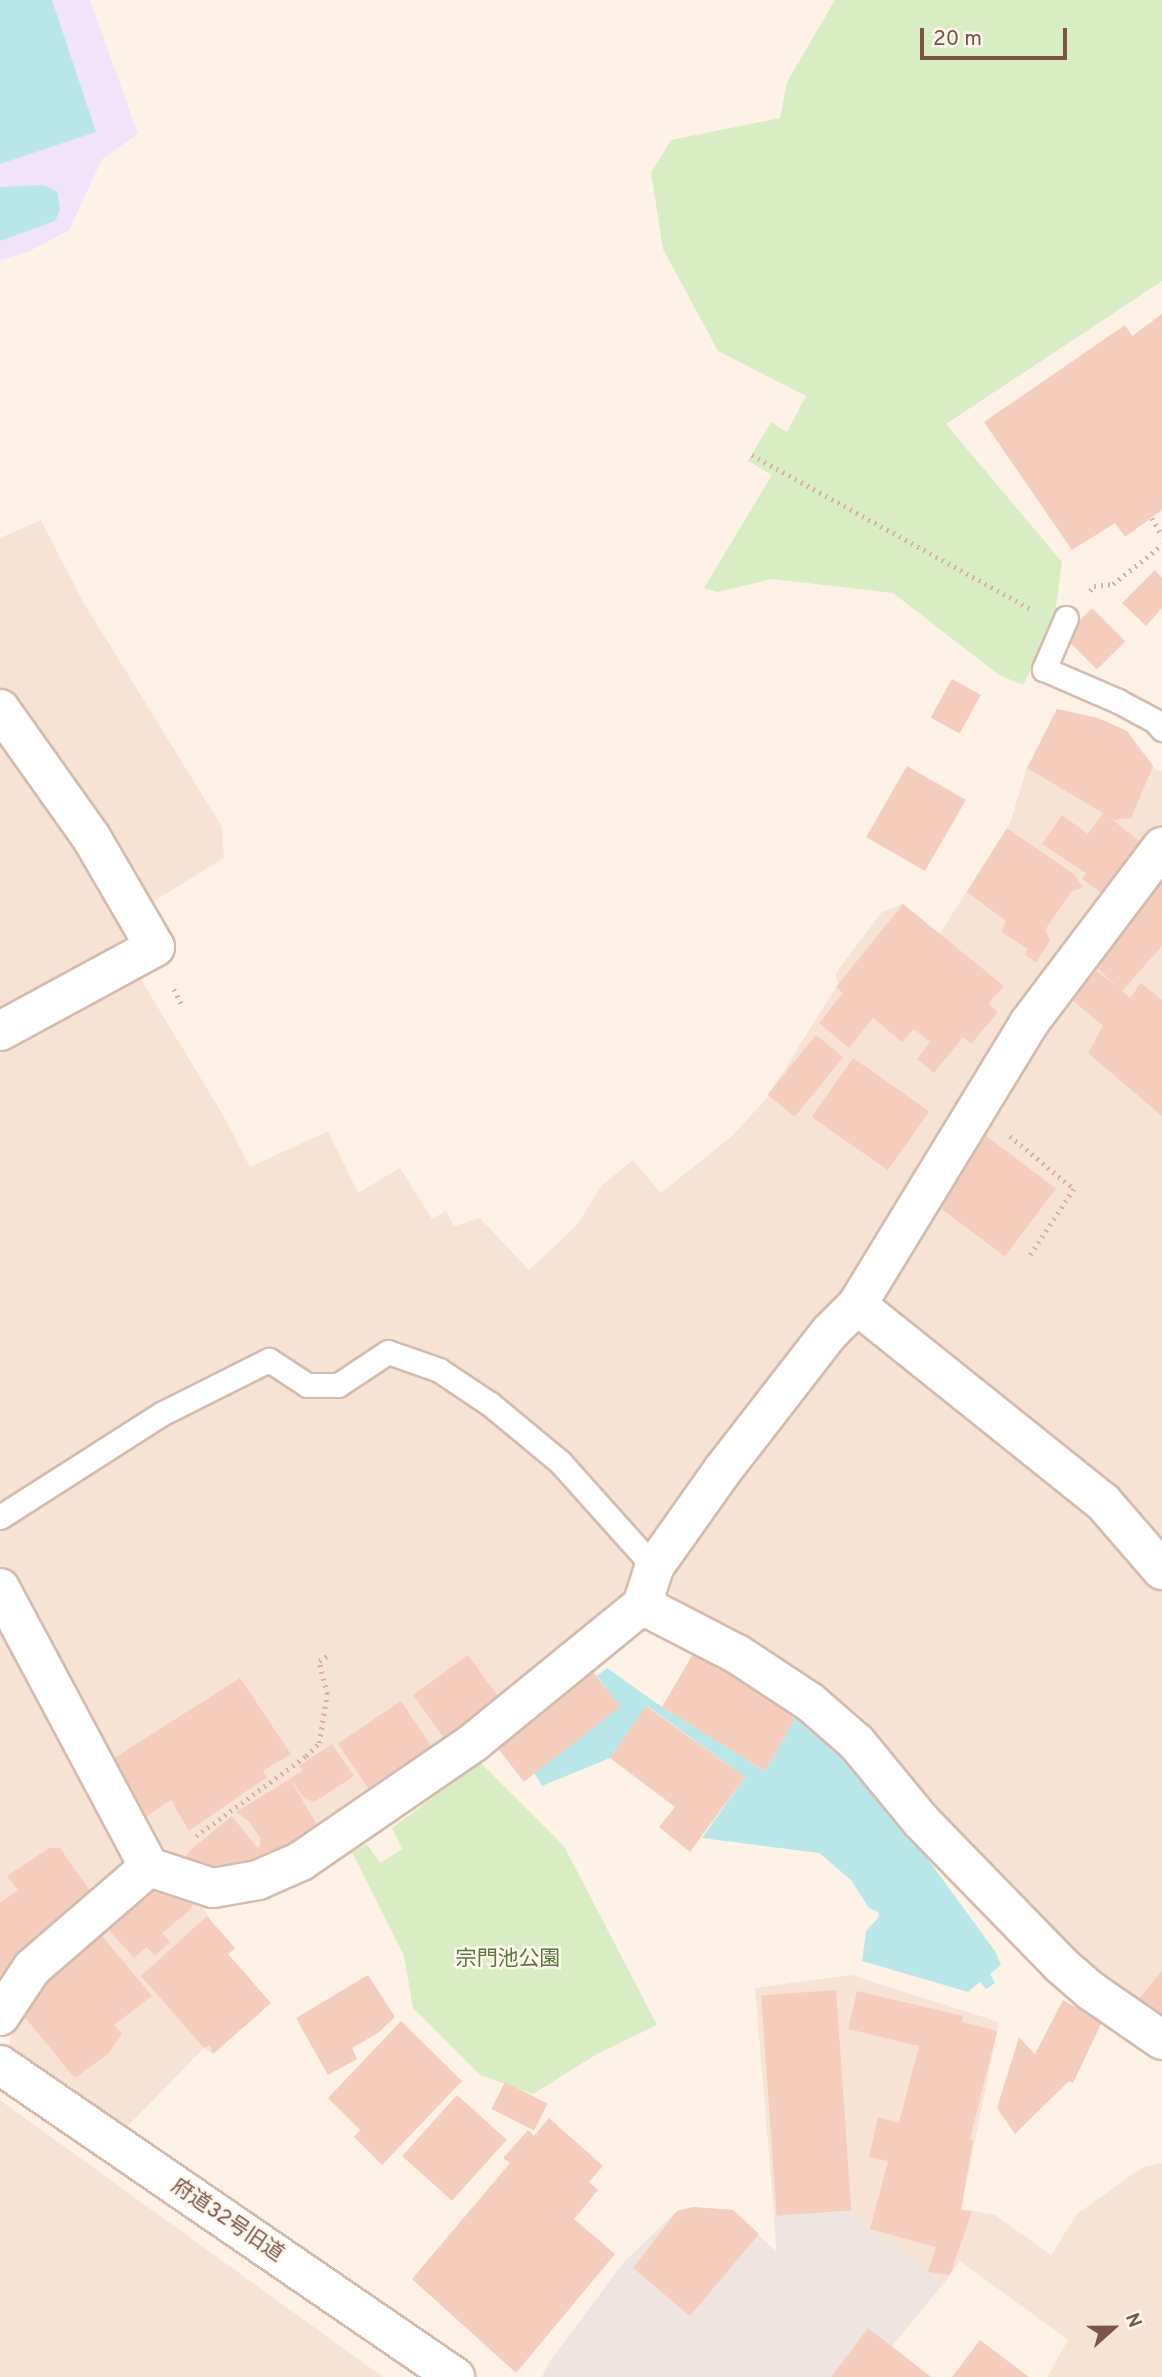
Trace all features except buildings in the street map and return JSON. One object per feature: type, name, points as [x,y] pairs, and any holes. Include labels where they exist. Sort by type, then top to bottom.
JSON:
[{"type":"street","points":[[0,709],[91,837],[155,947],[0,1031]]},
{"type":"street","points":[[0,1588],[156,1870],[212,1888],[258,1880],[301,1861],[474,1742],[642,1605],[654,1567],[730,1460],[830,1332],[857,1305],[1029,1023],[1162,847]]},
{"type":"street","points":[[857,1305],[1103,1502],[1162,1570]]},
{"type":"street","points":[[642,1605],[737,1654],[810,1702],[857,1743],[922,1821],[1061,1965],[1091,1991],[1162,2040]]},
{"type":"street","points":[[0,2016],[32,1968],[156,1870]]},
{"type":"street","name":"府道32号旧道","points":[[0,2064],[455,2377]]},
{"type":"lane","points":[[1064,623],[1044,669],[1118,701],[1155,721],[1162,729]]},
{"type":"lane","points":[[0,1517],[161,1414],[269,1360],[307,1385],[338,1385],[388,1352],[439,1370],[490,1404],[560,1462],[654,1567]]},
{"type":"path","points":[[752,455],[1064,623],[1094,586],[1113,584],[1162,545]]},
{"type":"path","points":[[1152,518],[1162,535]]},
{"type":"path","points":[[977,1109],[1074,1189],[1030,1256]]},
{"type":"path","points":[[156,1870],[205,1829],[306,1756],[319,1743],[327,1694],[319,1661],[330,1654]]},
{"type":"shaded area","points":[[0,0],[90,0],[138,134],[102,159],[69,230],[30,251],[0,260]]},
{"type":"shaded area","points":[[41,520],[82,600],[222,827],[224,858],[148,905],[173,953],[137,973],[223,1115],[250,1167],[328,1131],[358,1193],[400,1168],[432,1219],[446,1211],[454,1226],[480,1218],[529,1270],[577,1225],[602,1185],[633,1160],[661,1193],[731,1137],[766,1099],[838,984],[835,974],[882,912],[903,904],[911,914],[914,912],[939,935],[1010,823],[1027,768],[1057,709],[1098,718],[1127,731],[1156,770],[1162,771],[1162,2025],[1074,1960],[944,1822],[857,1713],[770,1653],[679,1600],[642,1572],[593,1631],[377,1794],[197,1895],[228,1954],[271,2003],[213,2054],[204,2048],[120,2134],[9,2054],[13,2003],[0,1988],[0,538]]},
{"type":"shaded area","points":[[851,1975],[999,2022],[961,2209],[995,2215],[1051,2255],[1077,2214],[1143,2167],[1162,2163],[1162,2377],[1047,2377],[1068,2340],[960,2261],[944,2283],[848,2212],[774,2215],[755,1988]]},
{"type":"shaded area","points":[[0,2100],[383,2377],[0,2377]]},
{"type":"shaded area","points":[[693,2207],[733,2210],[776,2252],[774,2215],[848,2212],[944,2283],[892,2346],[931,2377],[542,2377],[548,2364],[623,2263],[677,2211]]},
{"type":"green space","points":[[835,0],[1162,0],[1162,281],[946,424],[1062,562],[1053,628],[1023,685],[999,675],[893,593],[772,579],[717,592],[704,588],[772,475],[748,461],[771,422],[787,432],[806,396],[718,351],[663,249],[651,173],[671,140],[780,118],[787,82]]},
{"type":"green space","name":"宗門池公園","points":[[480,1762],[564,1846],[657,2025],[597,2054],[533,2094],[480,2075],[413,2008],[404,1956],[352,1852],[367,1844],[380,1863],[402,1849],[392,1828]]},
{"type":"water","points":[[0,0],[52,0],[96,132],[0,164]]},
{"type":"water","points":[[44,185],[57,191],[60,210],[55,221],[0,241],[0,187]]},
{"type":"water","points":[[607,1668],[662,1707],[765,1771],[796,1717],[849,1760],[902,1824],[995,1951],[1001,1965],[990,1974],[995,1983],[986,1989],[980,1982],[968,1992],[862,1961],[866,1931],[879,1917],[878,1912],[869,1908],[851,1880],[819,1853],[702,1838],[745,1777],[647,1706],[610,1758],[542,1786],[534,1773],[619,1707],[597,1676]]}]
